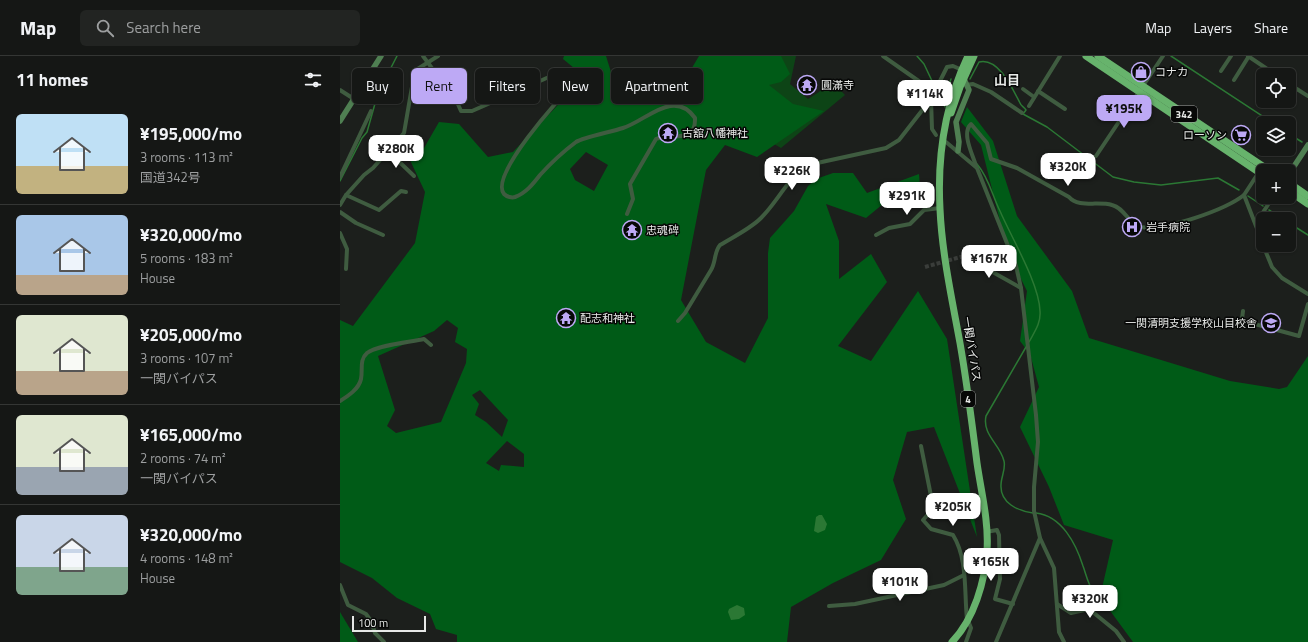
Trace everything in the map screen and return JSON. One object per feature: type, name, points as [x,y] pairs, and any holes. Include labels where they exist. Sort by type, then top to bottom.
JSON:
[{"type":"highway","name":"一関バイパス","points":[[952,642],[966,621],[978,595],[984,573],[987,549],[963,361],[943,241],[940,208],[944,127],[950,102],[968,56]]},
{"type":"highway","name":"一関バイパス","points":[[944,145],[952,110],[965,82],[974,56]]},
{"type":"highway","name":"342","points":[[1086,56],[1259,164]]},
{"type":"highway","name":"342","points":[[1098,56],[1141,89],[1256,170]]},
{"type":"highway","points":[[1296,188],[1308,196]]},
{"type":"highway","points":[[1296,196],[1308,204]]},
{"type":"street","points":[[374,68],[382,56]]},
{"type":"street","points":[[423,56],[456,102],[461,112],[472,111],[558,73],[567,72],[576,78],[573,85],[522,144],[501,184],[503,193],[506,196],[513,197],[530,188],[541,175],[577,142],[625,127],[666,106],[682,107],[689,110],[695,118],[693,130],[690,134],[684,136],[663,136],[656,139],[630,184],[633,199],[627,214]]},
{"type":"street","points":[[340,205],[346,195],[404,133],[416,70],[438,56]]},
{"type":"street","points":[[883,56],[933,91]]},
{"type":"street","points":[[1029,106],[1060,56]]},
{"type":"street","points":[[1096,156],[1163,56]]},
{"type":"street","points":[[1221,71],[1231,56]]},
{"type":"street","points":[[1234,80],[1249,56],[1266,68]]},
{"type":"street","points":[[936,135],[932,129],[931,99],[933,91],[947,67],[953,66],[962,70]]},
{"type":"street","points":[[958,151],[959,142],[956,122],[968,93],[965,82],[991,92],[1022,113]]},
{"type":"street","points":[[1296,88],[1308,96]]},
{"type":"street","points":[[1023,89],[1034,97]]},
{"type":"street","points":[[340,90],[352,98]]},
{"type":"street","points":[[1038,91],[1065,109]]},
{"type":"street","points":[[678,321],[685,313],[714,265],[717,249],[720,245],[760,219],[801,170],[808,166],[886,148],[900,140],[931,99]]},
{"type":"street","points":[[340,120],[352,102]]},
{"type":"street","points":[[340,177],[340,171],[357,142],[371,111]]},
{"type":"street","points":[[1064,642],[1059,632],[1054,568],[1040,538],[1034,511],[1034,487],[1038,442],[1021,288],[1016,266],[976,168],[966,134],[968,127],[971,124],[987,142],[991,159],[1017,168],[1069,197],[1072,201],[1079,203],[1112,205],[1124,212],[1132,222],[1140,227],[1173,224],[1233,203],[1244,195],[1256,179]]},
{"type":"street","points":[[944,145],[958,151],[976,168]]},
{"type":"street","points":[[1296,164],[1308,145]]},
{"type":"street","points":[[388,151],[414,176]]},
{"type":"street","points":[[346,195],[379,210],[401,191],[406,192]]},
{"type":"street","points":[[1244,195],[1256,223]]},
{"type":"street","points":[[876,235],[889,228],[910,224],[924,210],[940,208]]},
{"type":"street","points":[[340,212],[356,223],[383,235]]},
{"type":"street","points":[[340,233],[347,249],[346,269]]},
{"type":"street","points":[[1266,252],[1272,267],[1282,278],[1308,294]]},
{"type":"street","points":[[964,256],[1021,288]]},
{"type":"street","points":[[1243,311],[1242,319],[1247,322],[1299,336],[1308,304]]},
{"type":"street","points":[[340,401],[356,388],[361,379],[361,366],[366,354],[375,349],[424,339],[431,345]]},
{"type":"street","points":[[921,446],[932,501],[932,510],[923,520],[931,529],[953,535],[959,544],[964,575],[966,621],[969,623],[971,628],[966,642]]},
{"type":"street","points":[[986,532],[997,530],[999,535],[1000,580],[995,599],[1013,604]]},
{"type":"street","points":[[996,642],[1040,538]]},
{"type":"street","points":[[829,606],[855,604],[944,585],[964,575]]},
{"type":"street","points":[[340,585],[348,605],[366,614],[371,621],[375,633],[384,642]]},
{"type":"street","points":[[1057,604],[1071,613],[1089,609],[1116,631],[1124,642]]},
{"type":"shaded area","points":[[564,56],[606,56],[611,72],[611,104],[703,104],[703,68],[692,68],[699,56],[781,56],[790,74],[781,82],[769,85],[793,104],[824,111],[757,157],[725,145],[706,170],[681,300],[706,342],[745,363],[768,318],[768,253],[770,238],[794,211],[808,186],[816,179],[833,173],[853,173],[867,193],[919,174],[920,188],[900,190],[866,218],[826,204],[839,241],[839,279],[871,254],[887,282],[838,346],[871,361],[918,291],[947,339],[977,537],[934,427],[907,432],[893,480],[906,519],[881,560],[833,583],[791,607],[787,642],[457,642],[457,635],[436,629],[430,614],[397,598],[372,578],[340,562],[340,320],[353,326],[415,243],[425,192],[409,158],[424,148],[439,122],[459,124],[488,157],[513,152],[559,104],[603,104],[603,68],[574,68],[563,59]],"holes":[[[586,152],[608,165],[594,191],[575,180],[570,169]],[[447,320],[458,328],[455,342],[467,349],[466,363],[441,422],[396,433],[387,426],[395,410],[378,356],[434,331]],[[480,390],[508,420],[502,437],[486,422],[475,415],[479,404],[472,395]],[[507,441],[524,454],[524,467],[501,465],[499,471],[486,463]]]},
{"type":"shaded area","points":[[728,56],[796,56],[790,84],[808,99],[819,92],[830,79],[845,95],[781,148],[703,104]]},
{"type":"shaded area","points":[[967,107],[993,141],[1017,216],[1072,291],[1089,338],[1230,381],[1279,389],[1287,387],[1308,356],[1308,642],[1133,642],[1100,597],[1113,540],[1064,525],[1049,487],[1020,427],[1039,387],[1030,354],[1020,341],[1027,291],[1008,253],[981,145],[961,122]]},
{"type":"shaded area","points":[[822,515],[827,524],[825,530],[818,533],[814,531],[816,517]]},
{"type":"shaded area","points":[[737,605],[744,608],[745,615],[739,619],[731,620],[728,612],[729,609]]},
{"type":"shaded area","points":[[340,612],[358,642],[340,642]]},
{"type":"waterway","points":[[340,181],[362,138],[367,132],[378,93],[397,56]]},
{"type":"waterway","points":[[917,56],[924,64],[933,83]]},
{"type":"waterway","points":[[1171,56],[1262,116]]},
{"type":"waterway","points":[[970,79],[979,62],[993,64],[999,69],[1009,83],[1020,104],[1026,110],[1023,114],[1047,127],[1113,177],[1134,182],[1161,185],[1218,178],[1239,190]]},
{"type":"waterway","points":[[943,104],[951,79]]},
{"type":"waterway","points":[[937,92],[945,107]]},
{"type":"waterway","points":[[1296,138],[1302,142]]},
{"type":"waterway","points":[[977,164],[987,181],[1035,287],[1040,311],[1040,319],[1029,342]]},
{"type":"waterway","points":[[1248,196],[1263,206]]},
{"type":"waterway","points":[[1296,227],[1308,235]]},
{"type":"waterway","points":[[1026,347],[986,416],[985,423],[989,434],[999,449],[1004,461],[1001,485],[1003,497],[1016,508],[1033,513]]},
{"type":"waterway","points":[[1036,513],[1053,519],[1067,532],[1080,558],[1088,582],[1093,591]]},
{"type":"tunnel","points":[[925,267],[964,256]]},
{"type":"place","name":"コナカ","points":[[1141,72]]},
{"type":"place","name":"圓滿寺","points":[[807,85]]},
{"type":"place","name":"古舘八幡神社","points":[[668,133]]},
{"type":"place","name":"ローソン","points":[[1241,135]]},
{"type":"place","name":"岩手病院","points":[[1132,227]]},
{"type":"place","name":"忠魂碑","points":[[632,230]]},
{"type":"place","name":"配志和神社","points":[[566,318]]},
{"type":"place","name":"一関清明支援学校山目校舎","points":[[1271,323]]},
{"type":"district","name":"山目","points":[[1007,80]]}]
